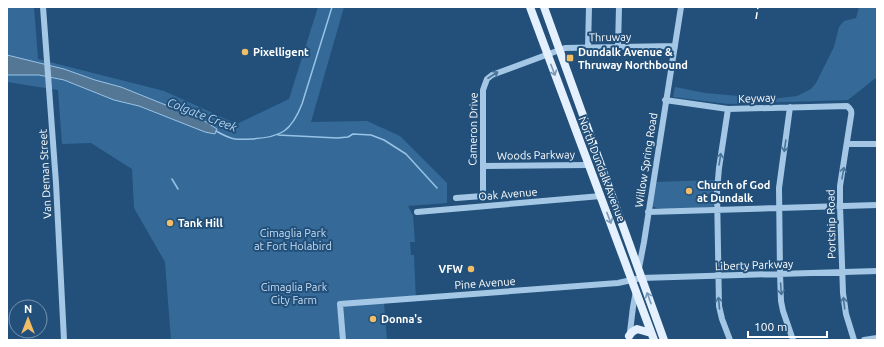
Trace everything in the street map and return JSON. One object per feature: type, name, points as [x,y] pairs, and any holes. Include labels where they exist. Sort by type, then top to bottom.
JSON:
[{"type":"main road","name":"North Dundalk Avenue","points":[[530,7],[601,196],[664,340]]},
{"type":"main road","name":"North Dundalk Avenue","points":[[544,7],[638,270],[636,292],[652,336]]},
{"type":"main road","points":[[629,338],[632,332],[637,329],[652,336]]},
{"type":"street","name":"Van Deman Street","points":[[43,7],[56,183],[64,340]]},
{"type":"street","points":[[588,48],[589,7]]},
{"type":"street","points":[[618,47],[619,7]]},
{"type":"street","name":"Willow Spring Road","points":[[638,270],[681,7]]},
{"type":"street","name":"Thruway","points":[[547,54],[566,48],[675,46]]},
{"type":"street","name":"Cameron Drive","points":[[456,198],[483,196],[483,90],[487,79],[495,73],[547,54]]},
{"type":"street","name":"Keyway","points":[[665,100],[728,109],[847,106],[850,108]]},
{"type":"street","points":[[790,107],[779,188],[778,208],[783,311],[793,340]]},
{"type":"street","name":"Portship Road","points":[[850,108],[852,116],[840,186],[840,206],[845,310],[854,340]]},
{"type":"street","points":[[728,109],[719,168],[718,210],[719,306],[730,340]]},
{"type":"street","points":[[848,144],[877,144]]},
{"type":"street","name":"Woods Parkway","points":[[483,166],[589,165]]},
{"type":"street","name":"Oak Avenue","points":[[418,212],[601,196]]},
{"type":"street","points":[[648,212],[877,205]]},
{"type":"street","name":"Liberty Parkway","points":[[637,279],[780,273],[877,271]]},
{"type":"street","name":"Pine Avenue","points":[[343,340],[340,304],[618,283],[637,279]]},
{"type":"street","points":[[629,338],[636,292]]},
{"type":"street","points":[[864,340],[877,338]]},
{"type":"green space","name":"Cimaglia Park at Fort Holabird","points":[[7,7],[34,7],[38,59],[164,91],[237,124],[289,99],[318,7],[344,7],[311,122],[367,121],[400,136],[447,183],[447,203],[408,206],[413,216],[415,242],[410,242],[411,255],[414,255],[416,301],[384,303],[387,340],[340,340],[338,338],[337,340],[171,340],[165,262],[134,208],[132,169],[91,143],[62,144],[58,90],[7,82]]},
{"type":"green space","points":[[859,7],[877,7],[877,77],[848,100],[728,104],[673,97],[675,87],[705,93],[772,99],[797,96],[811,89],[816,83],[834,47],[839,27],[844,21],[856,18]]},
{"type":"green space","points":[[715,180],[715,203],[713,207],[663,209],[652,206],[655,182]]},
{"type":"shaded area","name":"Colgate Creek","points":[[7,55],[64,69],[121,87],[203,120],[217,129],[215,134],[205,132],[139,106],[114,100],[64,80],[39,75],[7,75]]},
{"type":"waterway","name":"Colgate Creek","points":[[216,131],[234,139],[252,139],[270,137],[284,131],[289,127],[294,121],[302,104],[332,7]]},
{"type":"waterway","points":[[278,135],[337,138],[348,137],[353,134],[371,135],[384,140],[406,154],[437,188]]},
{"type":"waterway","points":[[172,179],[178,189]]},
{"type":"railway","points":[[756,19],[758,7]]},
{"type":"place","name":"Pixelligent","points":[[245,52]]},
{"type":"place","name":"Dundalk Avenue & Thruway Northbound","points":[[570,58]]},
{"type":"place","name":"Church of God at Dundalk","points":[[689,191]]},
{"type":"place","name":"Tank Hill","points":[[170,223]]},
{"type":"place","name":"VFW","points":[[471,269]]},
{"type":"place","name":"Donna's","points":[[373,319]]},
{"type":"park label","name":"Cimaglia Park City Farm","points":[[294,293]]}]
